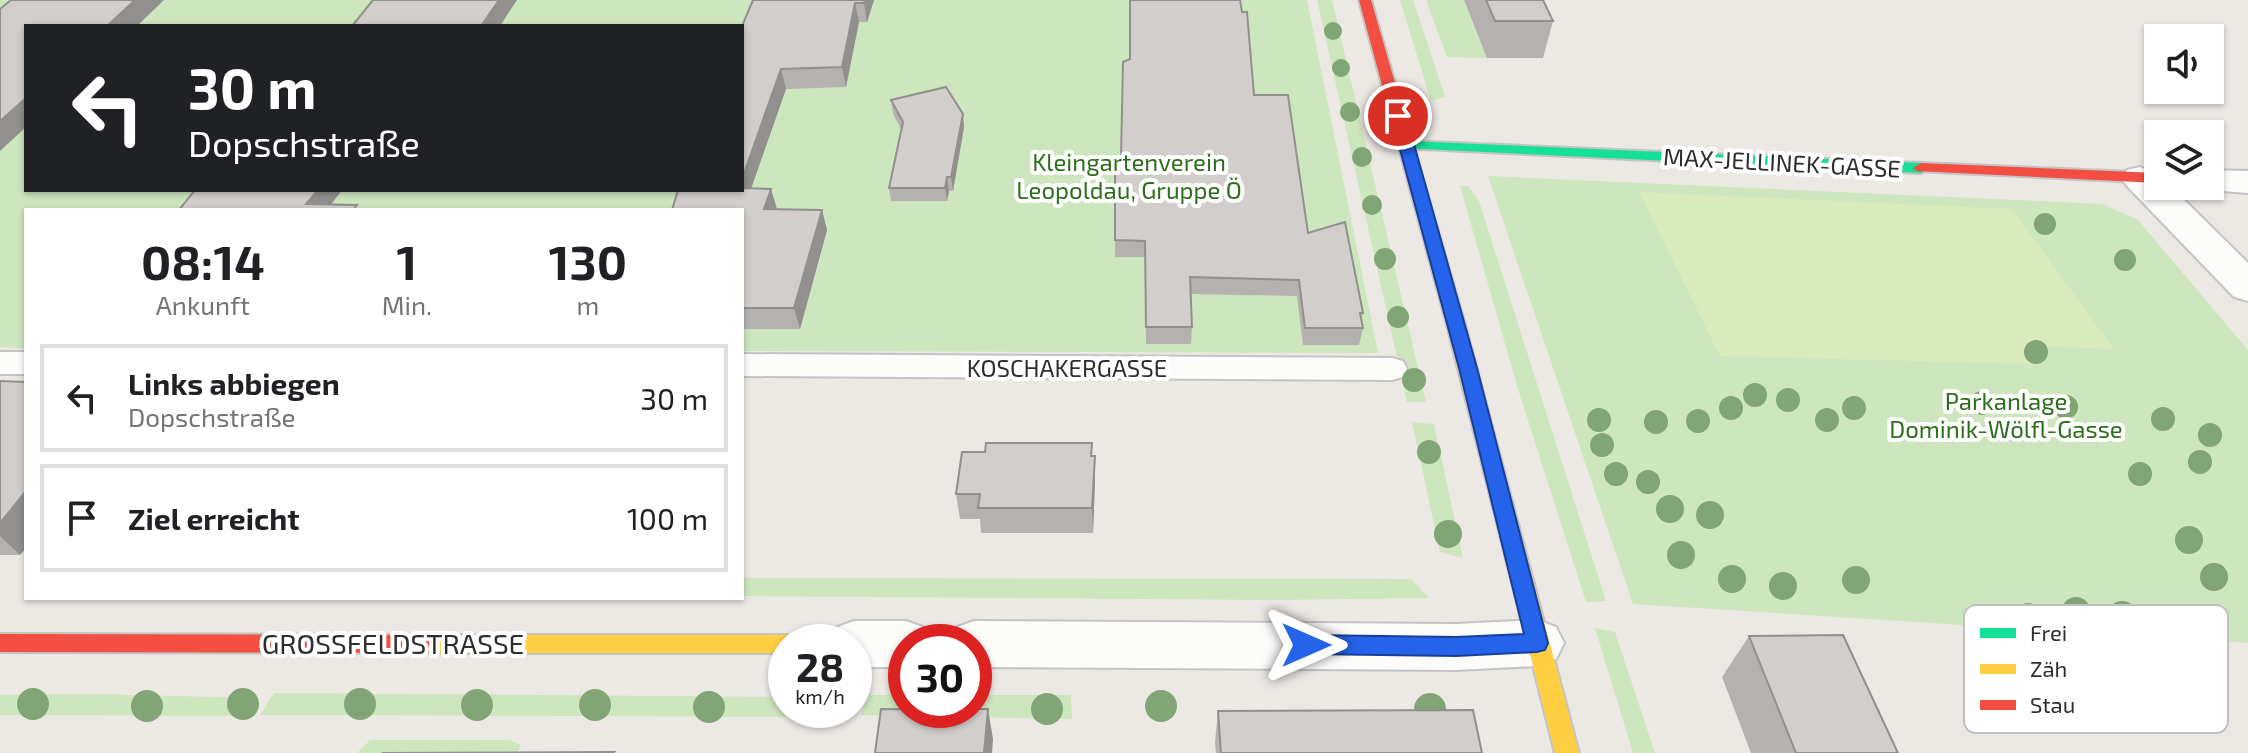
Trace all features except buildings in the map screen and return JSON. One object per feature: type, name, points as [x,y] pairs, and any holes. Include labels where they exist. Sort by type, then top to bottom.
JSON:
[{"type":"street","points":[[1365,0],[1468,368],[1567,753]]},
{"type":"street","name":"MAX-JELLINEK-GASSE","points":[[1407,145],[2144,178]]},
{"type":"street","points":[[2224,181],[2248,182]]},
{"type":"street","points":[[2169,200],[2248,287]]},
{"type":"street","name":"GROSSFELDSTRASSE","points":[[0,643],[768,644]]},
{"type":"street","points":[[992,644],[1456,647],[1537,643]]},
{"type":"lane","points":[[0,363],[24,363]]},
{"type":"lane","name":"KOSCHAKERGASSE","points":[[744,365],[1392,369]]},
{"type":"green space","name":"Kleingartenverein Leopoldau, Gruppe Ö","points":[[0,0],[1307,0],[1378,353],[744,351],[744,208],[24,208],[24,348],[0,347]]},
{"type":"green space","points":[[1317,0],[1332,0],[1426,402],[1407,402]]},
{"type":"green space","points":[[1400,0],[1413,0],[1445,97],[1431,101]]},
{"type":"green space","points":[[1426,0],[1464,0],[1487,58],[1447,57]]},
{"type":"green space","name":"Parkanlage Dominik-Wölfl-Gasse","points":[[1488,176],[2103,204],[2138,220],[2248,350],[2248,643],[2228,642],[2228,605],[1964,605],[1964,625],[1633,604]]},
{"type":"green space","points":[[1460,186],[1468,186],[1479,201],[1606,601],[1586,602],[1518,389]]},
{"type":"green space","points":[[1639,192],[2012,209],[2114,349],[2026,346],[2035,364],[1720,356]]},
{"type":"green space","points":[[1412,422],[1434,424],[1463,558],[1440,552]]},
{"type":"green space","points":[[744,578],[1411,579],[1429,598],[1272,600],[744,596]]},
{"type":"green space","points":[[1595,628],[1615,632],[1655,753],[1633,753]]},
{"type":"green space","points":[[274,693],[768,697],[768,717],[260,715]]},
{"type":"green space","points":[[0,695],[255,698],[245,716],[0,715]]},
{"type":"green space","points":[[872,695],[888,695],[888,716],[872,715]]},
{"type":"green space","points":[[992,695],[1071,695],[1072,719],[992,717]]},
{"type":"green space","points":[[370,740],[510,740],[521,745],[517,753],[357,753]]},
{"type":"traffic: fast","points":[[1407,145],[1921,168]]},
{"type":"traffic: slow","points":[[1456,325],[1567,753]]},
{"type":"traffic: slow","points":[[427,644],[768,644]]},
{"type":"traffic: jam","points":[[1365,0],[1456,325]]},
{"type":"traffic: jam","points":[[1921,168],[2144,177]]},
{"type":"traffic: jam","points":[[0,643],[427,644]]},
{"type":"route","points":[[1306,645],[1456,647],[1537,643],[1468,368],[1398,116]]}]
